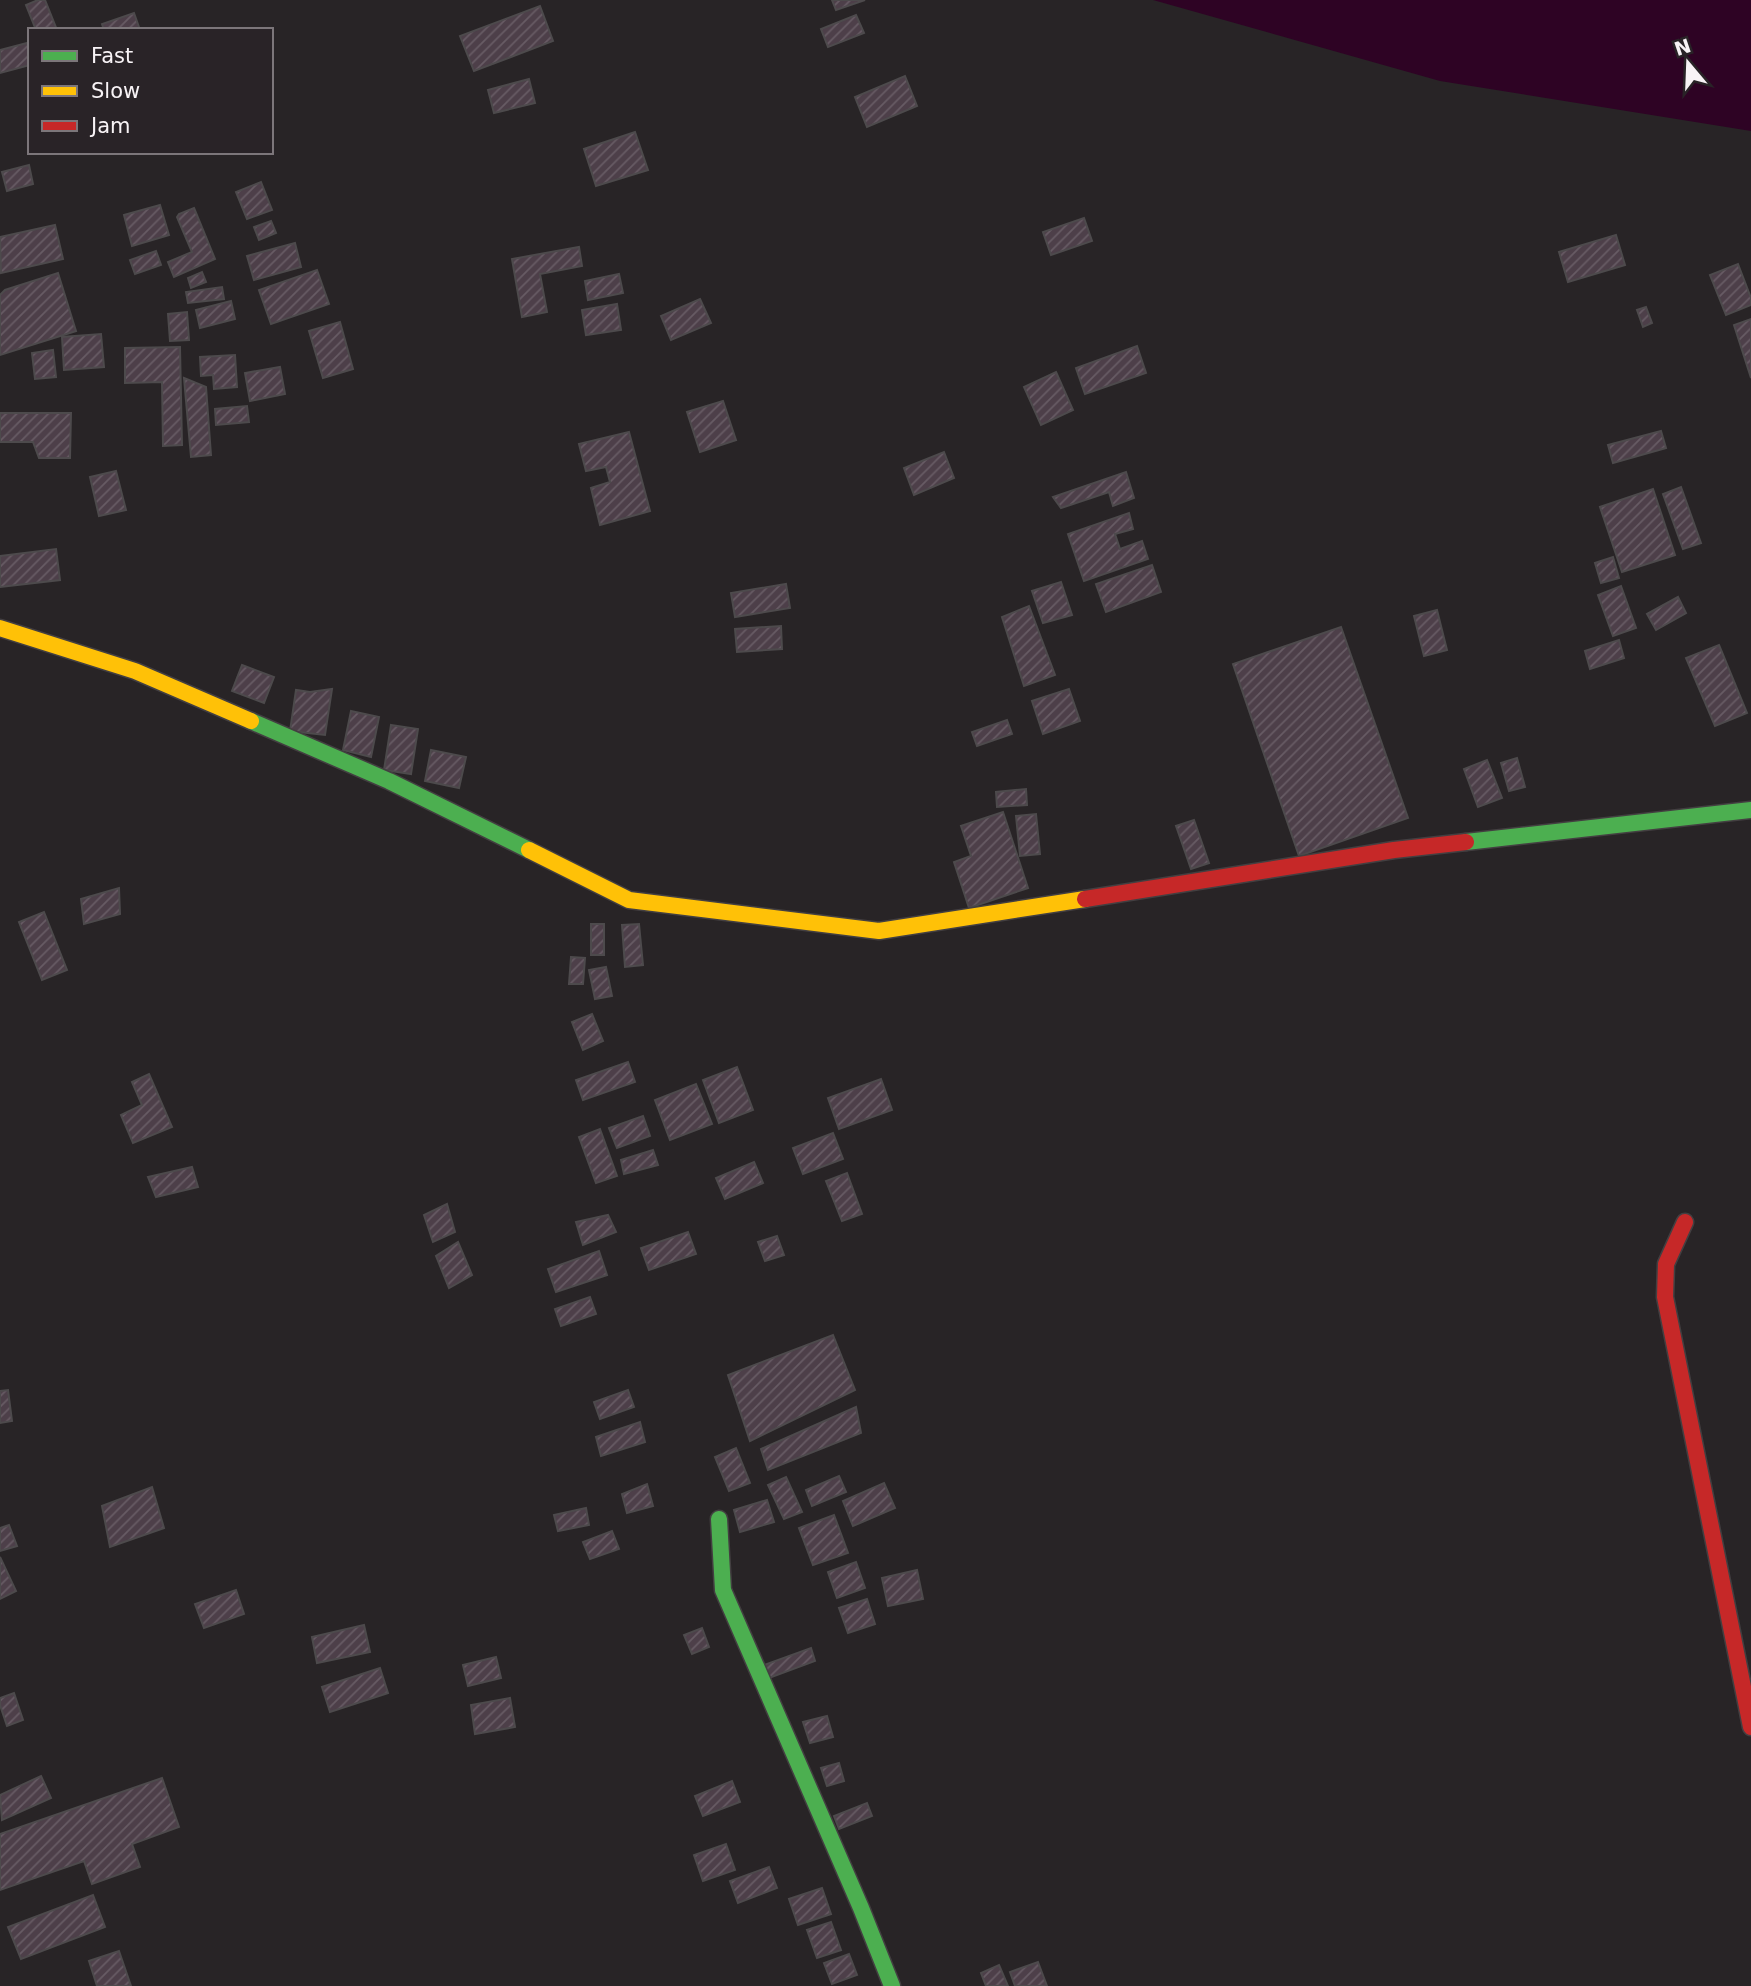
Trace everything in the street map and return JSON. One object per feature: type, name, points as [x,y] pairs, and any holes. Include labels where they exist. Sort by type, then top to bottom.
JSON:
[{"type":"street","points":[[0,628],[135,671],[389,781],[629,900],[879,931],[1394,850],[1751,810]]},
{"type":"street","points":[[1685,1222],[1666,1264],[1665,1297],[1751,1727]]},
{"type":"street","points":[[719,1520],[723,1590],[861,1908],[892,1986]]},
{"type":"shaded area","points":[[1153,0],[1751,0],[1751,131],[1440,81]]},
{"type":"building","points":[[45,0],[56,28],[35,28],[26,5]]},
{"type":"building","points":[[832,0],[865,0],[836,10]]},
{"type":"building","points":[[540,6],[553,41],[474,71],[460,36]]},
{"type":"building","points":[[134,13],[139,28],[103,28],[102,24]]},
{"type":"building","points":[[856,15],[864,33],[828,47],[821,29]]},
{"type":"building","points":[[27,43],[28,66],[0,73],[0,50]]},
{"type":"building","points":[[905,76],[917,106],[867,127],[855,97]]},
{"type":"building","points":[[529,79],[535,103],[494,113],[488,90]]},
{"type":"building","points":[[635,132],[648,170],[596,186],[584,149]]},
{"type":"building","points":[[29,165],[33,184],[7,191],[2,172]]},
{"type":"building","points":[[261,182],[272,210],[247,219],[236,192]]},
{"type":"building","points":[[160,205],[169,235],[132,246],[124,215]]},
{"type":"building","points":[[194,208],[215,259],[174,277],[168,262],[192,252],[177,217]]},
{"type":"building","points":[[1084,218],[1092,241],[1051,255],[1043,232]]},
{"type":"building","points":[[271,221],[276,233],[259,240],[254,227]]},
{"type":"building","points":[[55,225],[63,259],[1,273],[0,237]]},
{"type":"building","points":[[1616,235],[1625,265],[1568,282],[1559,252]]},
{"type":"building","points":[[295,243],[301,267],[254,280],[247,256]]},
{"type":"building","points":[[579,247],[582,266],[540,274],[547,312],[522,317],[512,259]]},
{"type":"building","points":[[156,251],[161,265],[135,274],[130,260]]},
{"type":"building","points":[[1738,264],[1751,298],[1751,305],[1726,315],[1710,275]]},
{"type":"building","points":[[317,270],[329,304],[271,324],[259,290]]},
{"type":"building","points":[[202,272],[206,282],[191,288],[188,278]]},
{"type":"building","points":[[58,273],[76,331],[0,355],[0,295],[5,290]]},
{"type":"building","points":[[619,274],[623,293],[588,300],[585,281]]},
{"type":"building","points":[[222,287],[224,299],[188,303],[186,292]]},
{"type":"building","points":[[700,299],[711,323],[671,340],[661,316]]},
{"type":"building","points":[[231,301],[235,319],[200,328],[196,310]]},
{"type":"building","points":[[617,304],[621,330],[586,335],[582,310]]},
{"type":"building","points":[[1646,307],[1652,323],[1643,327],[1637,310]]},
{"type":"building","points":[[187,312],[189,340],[170,341],[168,314]]},
{"type":"building","points":[[1751,319],[1751,378],[1734,325]]},
{"type":"building","points":[[340,322],[353,369],[323,378],[309,331]]},
{"type":"building","points":[[101,334],[104,367],[64,370],[62,337]]},
{"type":"building","points":[[1137,346],[1146,373],[1085,394],[1076,368]]},
{"type":"building","points":[[180,347],[182,445],[163,446],[162,382],[125,383],[125,348]]},
{"type":"building","points":[[53,350],[56,377],[35,379],[32,353]]},
{"type":"building","points":[[235,355],[237,387],[214,389],[213,375],[201,376],[200,357]]},
{"type":"building","points":[[280,367],[285,394],[250,401],[245,373]]},
{"type":"building","points":[[1056,372],[1073,410],[1041,425],[1024,387]]},
{"type":"building","points":[[184,378],[206,387],[211,455],[191,457]]},
{"type":"building","points":[[723,401],[736,440],[700,452],[687,412]]},
{"type":"building","points":[[247,406],[249,422],[216,425],[215,409]]},
{"type":"building","points":[[0,413],[71,413],[70,458],[39,458],[33,442],[0,442]]},
{"type":"building","points":[[1661,431],[1666,448],[1613,463],[1608,445]]},
{"type":"building","points":[[629,432],[650,511],[600,525],[591,488],[610,482],[606,467],[586,471],[579,444]]},
{"type":"building","points":[[944,452],[954,478],[914,495],[904,468]]},
{"type":"building","points":[[116,471],[126,510],[99,516],[90,477]]},
{"type":"building","points":[[1126,472],[1134,498],[1113,506],[1109,492],[1061,508],[1053,497]]},
{"type":"building","points":[[1681,487],[1701,543],[1683,549],[1663,494]]},
{"type":"building","points":[[1653,489],[1675,555],[1622,572],[1600,507]]},
{"type":"building","points":[[1129,513],[1133,529],[1115,534],[1120,549],[1142,541],[1148,559],[1084,581],[1068,534]]},
{"type":"building","points":[[56,549],[60,580],[0,587],[0,556]]},
{"type":"building","points":[[1613,557],[1619,578],[1601,583],[1595,563]]},
{"type":"building","points":[[1152,565],[1161,592],[1106,612],[1096,584]]},
{"type":"building","points":[[1061,582],[1072,615],[1043,623],[1032,591]]},
{"type":"building","points":[[786,584],[790,608],[735,617],[731,593]]},
{"type":"building","points":[[1621,586],[1636,628],[1613,636],[1598,595]]},
{"type":"building","points":[[1678,597],[1686,613],[1656,630],[1647,614]]},
{"type":"building","points":[[1029,606],[1055,675],[1024,686],[1002,617]]},
{"type":"building","points":[[1437,610],[1447,650],[1424,656],[1414,616]]},
{"type":"building","points":[[781,626],[782,649],[737,652],[735,629]]},
{"type":"building","points":[[1341,627],[1408,818],[1299,856],[1233,664]]},
{"type":"building","points":[[1619,640],[1624,658],[1590,669],[1585,651]]},
{"type":"building","points":[[1719,645],[1747,713],[1715,726],[1686,658]]},
{"type":"building","points":[[242,665],[274,677],[264,703],[232,691]]},
{"type":"building","points":[[332,689],[325,735],[290,731],[296,690],[310,692]]},
{"type":"building","points":[[1069,689],[1080,721],[1043,734],[1032,701]]},
{"type":"building","points":[[351,711],[379,717],[371,757],[343,750]]},
{"type":"building","points":[[1007,720],[1012,734],[977,746],[972,732]]},
{"type":"building","points":[[391,725],[418,729],[411,774],[384,770]]},
{"type":"building","points":[[431,750],[466,757],[459,788],[425,781]]},
{"type":"building","points":[[1517,758],[1525,787],[1509,791],[1501,763]]},
{"type":"building","points":[[1487,760],[1502,798],[1478,807],[1464,769]]},
{"type":"building","points":[[1026,789],[1027,805],[997,807],[996,792]]},
{"type":"building","points":[[1003,812],[1028,888],[969,908],[954,862],[971,856],[961,826]]},
{"type":"building","points":[[1036,814],[1040,854],[1020,856],[1016,816]]},
{"type":"building","points":[[1194,820],[1209,863],[1191,869],[1176,826]]},
{"type":"building","points":[[119,888],[120,914],[84,924],[81,899]]},
{"type":"building","points":[[44,912],[67,970],[42,980],[19,922]]},
{"type":"building","points":[[591,924],[604,924],[604,955],[591,955]]},
{"type":"building","points":[[639,924],[643,965],[625,967],[622,925]]},
{"type":"building","points":[[571,957],[585,958],[583,984],[569,984]]},
{"type":"building","points":[[606,967],[612,996],[595,999],[589,970]]},
{"type":"building","points":[[592,1014],[603,1041],[583,1050],[572,1022]]},
{"type":"building","points":[[628,1062],[635,1082],[583,1100],[576,1080]]},
{"type":"building","points":[[737,1067],[753,1110],[719,1123],[703,1080]]},
{"type":"building","points":[[149,1074],[172,1127],[133,1143],[121,1115],[142,1105],[132,1082]]},
{"type":"building","points":[[881,1079],[892,1110],[839,1129],[828,1098]]},
{"type":"building","points":[[696,1084],[712,1124],[670,1140],[655,1100]]},
{"type":"building","points":[[643,1116],[650,1136],[617,1148],[609,1128]]},
{"type":"building","points":[[600,1129],[617,1176],[596,1183],[579,1137]]},
{"type":"building","points":[[833,1133],[843,1159],[803,1174],[793,1148]]},
{"type":"building","points":[[653,1150],[658,1165],[624,1174],[621,1160]]},
{"type":"building","points":[[754,1162],[763,1183],[725,1199],[716,1178]]},
{"type":"building","points":[[192,1167],[198,1187],[156,1197],[148,1177]]},
{"type":"building","points":[[847,1173],[862,1214],[842,1221],[826,1181]]},
{"type":"building","points":[[447,1204],[455,1232],[433,1242],[424,1215]]},
{"type":"building","points":[[608,1215],[616,1232],[583,1245],[576,1222]]},
{"type":"building","points":[[688,1232],[696,1254],[649,1270],[641,1248]]},
{"type":"building","points":[[777,1236],[784,1255],[765,1261],[758,1242]]},
{"type":"building","points":[[458,1242],[472,1275],[449,1288],[436,1256]]},
{"type":"building","points":[[599,1251],[607,1275],[556,1292],[548,1269]]},
{"type":"building","points":[[590,1297],[596,1314],[561,1326],[555,1309]]},
{"type":"building","points":[[833,1335],[855,1390],[750,1441],[728,1375]]},
{"type":"building","points":[[8,1390],[12,1421],[0,1423],[0,1391]]},
{"type":"building","points":[[628,1390],[634,1407],[600,1419],[594,1402]]},
{"type":"building","points":[[856,1407],[861,1433],[768,1470],[761,1449]]},
{"type":"building","points":[[640,1422],[645,1442],[601,1456],[596,1437]]},
{"type":"building","points":[[736,1448],[750,1483],[729,1491],[715,1457]]},
{"type":"building","points":[[839,1476],[846,1492],[812,1506],[806,1490]]},
{"type":"building","points":[[786,1477],[802,1512],[784,1519],[768,1485]]},
{"type":"building","points":[[884,1483],[895,1508],[853,1526],[843,1501]]},
{"type":"building","points":[[647,1484],[653,1506],[627,1513],[622,1494]]},
{"type":"building","points":[[152,1487],[164,1528],[110,1547],[102,1506]]},
{"type":"building","points":[[767,1500],[774,1522],[740,1532],[734,1510]]},
{"type":"building","points":[[586,1508],[589,1525],[558,1531],[554,1515]]},
{"type":"building","points":[[834,1515],[848,1553],[813,1565],[799,1528]]},
{"type":"building","points":[[9,1525],[17,1546],[0,1551],[0,1528]]},
{"type":"building","points":[[612,1531],[619,1549],[590,1559],[583,1542]]},
{"type":"building","points":[[0,1557],[16,1591],[0,1599]]},
{"type":"building","points":[[856,1562],[865,1588],[837,1598],[828,1572]]},
{"type":"building","points":[[917,1570],[923,1599],[888,1606],[882,1578]]},
{"type":"building","points":[[236,1590],[244,1614],[204,1628],[195,1604]]},
{"type":"building","points":[[867,1599],[875,1624],[848,1633],[839,1608]]},
{"type":"building","points":[[364,1625],[370,1652],[317,1663],[312,1637]]},
{"type":"building","points":[[702,1628],[709,1647],[692,1654],[684,1635]]},
{"type":"building","points":[[811,1648],[815,1661],[769,1678],[764,1665]]},
{"type":"building","points":[[496,1657],[501,1678],[468,1686],[463,1665]]},
{"type":"building","points":[[380,1668],[388,1693],[330,1712],[322,1687]]},
{"type":"building","points":[[14,1693],[23,1720],[7,1726],[0,1698]]},
{"type":"building","points":[[510,1698],[515,1727],[475,1734],[471,1705]]},
{"type":"building","points":[[827,1716],[833,1737],[810,1743],[803,1722]]},
{"type":"building","points":[[839,1763],[844,1781],[827,1786],[821,1768]]},
{"type":"building","points":[[41,1776],[51,1798],[2,1820],[0,1795]]},
{"type":"building","points":[[162,1778],[179,1827],[132,1844],[140,1867],[92,1884],[84,1861],[0,1890],[0,1834]]},
{"type":"building","points":[[732,1781],[740,1802],[703,1816],[695,1796]]},
{"type":"building","points":[[867,1803],[872,1816],[839,1829],[834,1816]]},
{"type":"building","points":[[726,1844],[735,1870],[703,1881],[694,1855]]},
{"type":"building","points":[[769,1867],[777,1888],[738,1903],[730,1881]]},
{"type":"building","points":[[822,1888],[831,1914],[798,1925],[789,1899]]},
{"type":"building","points":[[93,1895],[105,1927],[21,1959],[8,1927]]},
{"type":"building","points":[[831,1922],[841,1950],[817,1958],[807,1930]]},
{"type":"building","points":[[119,1951],[131,1986],[97,1986],[89,1961]]},
{"type":"building","points":[[849,1954],[857,1975],[832,1984],[824,1963]]},
{"type":"building","points":[[1038,1962],[1047,1986],[1015,1986],[1010,1972]]},
{"type":"building","points":[[999,1965],[1008,1986],[986,1986],[981,1973]]},
{"type":"traffic: fast","points":[[251,721],[389,781],[529,850]]},
{"type":"traffic: fast","points":[[1466,842],[1751,810]]},
{"type":"traffic: fast","points":[[719,1519],[723,1590],[861,1908],[892,1986]]},
{"type":"traffic: slow","points":[[0,628],[135,671],[251,721]]},
{"type":"traffic: slow","points":[[529,850],[629,900],[879,931],[1085,899]]},
{"type":"traffic: jam","points":[[1085,899],[1394,850],[1466,842]]},
{"type":"traffic: jam","points":[[1685,1222],[1666,1264],[1665,1297],[1751,1727]]}]
